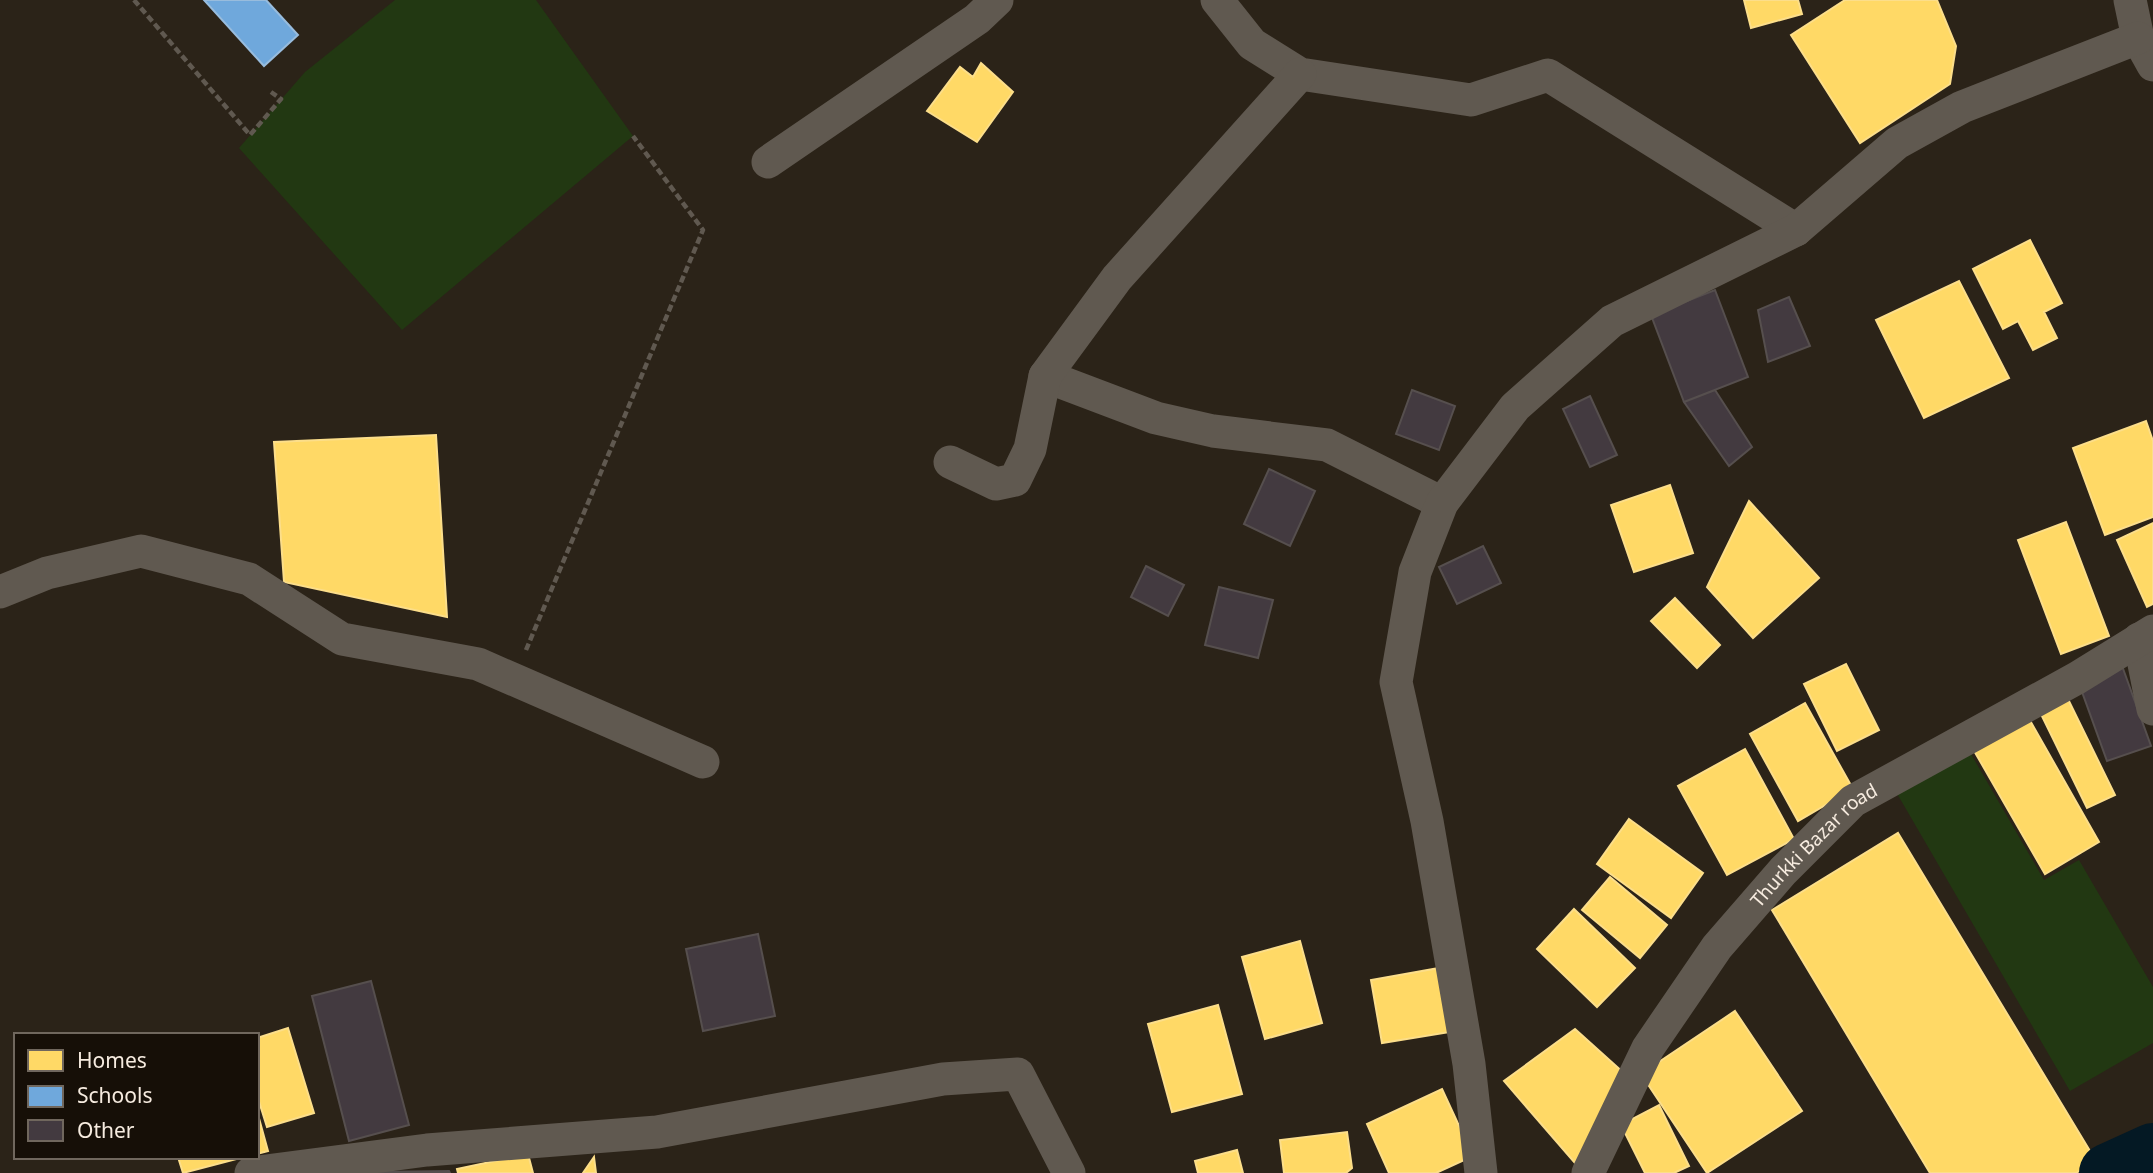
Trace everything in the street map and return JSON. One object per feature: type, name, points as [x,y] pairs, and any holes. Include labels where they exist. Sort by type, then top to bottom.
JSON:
[{"type":"street","points":[[768,162],[977,19],[997,0]]},
{"type":"street","points":[[1217,0],[1252,44],[1300,74],[1471,100],[1548,75],[1796,230]]},
{"type":"street","points":[[1481,1173],[1469,1064],[1427,821],[1396,682],[1415,572],[1443,503],[1515,407],[1612,321],[1796,230],[1897,143],[1962,107],[2146,51],[2130,0]]},
{"type":"street","points":[[950,462],[996,484],[1015,480],[1030,449],[1045,376],[1117,278],[1300,74]]},
{"type":"street","points":[[1045,376],[1156,418],[1213,431],[1327,445],[1443,503]]},
{"type":"street","points":[[0,592],[47,573],[141,551],[249,579],[342,639],[478,664],[703,762]]},
{"type":"street","points":[[2146,635],[2153,709]]},
{"type":"street","name":"Thurkki Bazar road","points":[[1588,1173],[1648,1048],[1717,947],[1783,871],[1853,801],[2077,678],[2146,635]]},
{"type":"street","points":[[251,1173],[427,1150],[657,1132],[943,1079],[1018,1074],[1069,1173]]},
{"type":"path","points":[[134,0],[250,135],[281,99],[271,92]]},
{"type":"path","points":[[513,680],[703,230],[633,136]]},
{"type":"green space","points":[[395,0],[536,0],[633,136],[402,330],[239,148],[305,72]]},
{"type":"green space","points":[[1964,742],[2044,880],[2079,860],[2153,987],[2153,1043],[2070,1091],[1892,785]]},
{"type":"building: Homes","points":[[1744,0],[1798,0],[1802,14],[1751,28]]},
{"type":"building: Homes","points":[[1845,0],[1937,0],[1956,46],[1950,84],[1860,143],[1791,35]]},
{"type":"building: Homes","points":[[981,63],[1013,92],[977,142],[927,111],[960,67],[973,77]]},
{"type":"building: Homes","points":[[2030,240],[2062,303],[2044,312],[2057,338],[2033,350],[2018,321],[2003,329],[1973,269]]},
{"type":"building: Homes","points":[[1959,281],[2009,378],[1924,418],[1876,320]]},
{"type":"building: Homes","points":[[2146,421],[2153,441],[2153,517],[2105,535],[2073,448]]},
{"type":"building: Homes","points":[[436,435],[447,617],[284,582],[274,442]]},
{"type":"building: Homes","points":[[1670,485],[1693,553],[1634,572],[1611,505]]},
{"type":"building: Homes","points":[[1749,501],[1819,578],[1753,638],[1707,587]]},
{"type":"building: Homes","points":[[2066,522],[2109,636],[2061,654],[2018,540]]},
{"type":"building: Homes","points":[[2153,523],[2153,604],[2147,607],[2117,540]]},
{"type":"building: Homes","points":[[1675,598],[1720,645],[1697,668],[1651,621]]},
{"type":"building: Homes","points":[[1846,664],[1879,730],[1837,751],[1804,684]]},
{"type":"building: Homes","points":[[2065,693],[2115,795],[2087,808],[2037,706]]},
{"type":"building: Homes","points":[[1805,703],[1853,789],[1798,821],[1750,734]]},
{"type":"building: Homes","points":[[2024,710],[2099,842],[2045,874],[1969,742]]},
{"type":"building: Homes","points":[[1745,749],[1794,839],[1727,875],[1678,786]]},
{"type":"building: Homes","points":[[1629,819],[1703,873],[1671,918],[1597,864]]},
{"type":"building: Homes","points":[[1898,833],[2096,1161],[2076,1173],[1930,1173],[1772,910]]},
{"type":"building: Homes","points":[[1610,877],[1667,925],[1640,958],[1582,910]]},
{"type":"building: Homes","points":[[1574,909],[1635,968],[1597,1007],[1537,949]]},
{"type":"building: Homes","points":[[1300,941],[1322,1023],[1265,1039],[1242,957]]},
{"type":"building: Homes","points":[[1439,968],[1450,1032],[1382,1043],[1371,980]]},
{"type":"building: Homes","points":[[1218,1005],[1242,1094],[1172,1112],[1148,1024]]},
{"type":"building: Homes","points":[[1735,1011],[1802,1111],[1707,1173],[1641,1074]]},
{"type":"building: Homes","points":[[288,1028],[314,1113],[267,1127],[259,1101],[259,1037]]},
{"type":"building: Homes","points":[[1575,1029],[1626,1075],[1575,1163],[1504,1081]]},
{"type":"building: Homes","points":[[1442,1089],[1473,1156],[1436,1173],[1389,1173],[1367,1124]]},
{"type":"building: Homes","points":[[1659,1105],[1689,1166],[1674,1173],[1645,1173],[1621,1125]]},
{"type":"building: Homes","points":[[259,1118],[268,1151],[259,1153]]},
{"type":"building: Homes","points":[[1347,1132],[1352,1168],[1346,1173],[1284,1173],[1280,1140]]},
{"type":"building: Homes","points":[[1237,1150],[1243,1173],[1198,1173],[1195,1161]]},
{"type":"building: Homes","points":[[528,1154],[533,1173],[458,1173],[457,1169]]},
{"type":"building: Homes","points":[[594,1157],[596,1173],[583,1173]]},
{"type":"building: Homes","points":[[179,1159],[236,1159],[183,1173]]},
{"type":"building: Schools","points":[[204,0],[266,0],[298,35],[264,66]]},
{"type":"building: Other","points":[[1715,290],[1748,377],[1684,402],[1651,315]]},
{"type":"building: Other","points":[[1789,297],[1810,346],[1768,362],[1758,310]]},
{"type":"building: Other","points":[[1412,390],[1455,406],[1439,450],[1396,434]]},
{"type":"building: Other","points":[[1715,390],[1752,447],[1729,466],[1684,402]]},
{"type":"building: Other","points":[[1590,396],[1617,455],[1590,467],[1563,409]]},
{"type":"building: Other","points":[[1269,469],[1315,491],[1290,546],[1244,524]]},
{"type":"building: Other","points":[[1483,546],[1501,583],[1457,604],[1439,567]]},
{"type":"building: Other","points":[[1146,566],[1184,585],[1168,616],[1131,597]]},
{"type":"building: Other","points":[[1219,587],[1273,600],[1258,658],[1205,645]]},
{"type":"building: Other","points":[[2121,663],[2151,746],[2107,761],[2077,678]]},
{"type":"building: Other","points":[[758,934],[775,1016],[703,1031],[686,949]]},
{"type":"building: Other","points":[[371,981],[409,1125],[349,1141],[312,996]]},
{"type":"building: Other","points":[[449,1171],[450,1173],[374,1172]]},
{"type":"waterway","points":[[2109,1173],[2153,1153]]}]
